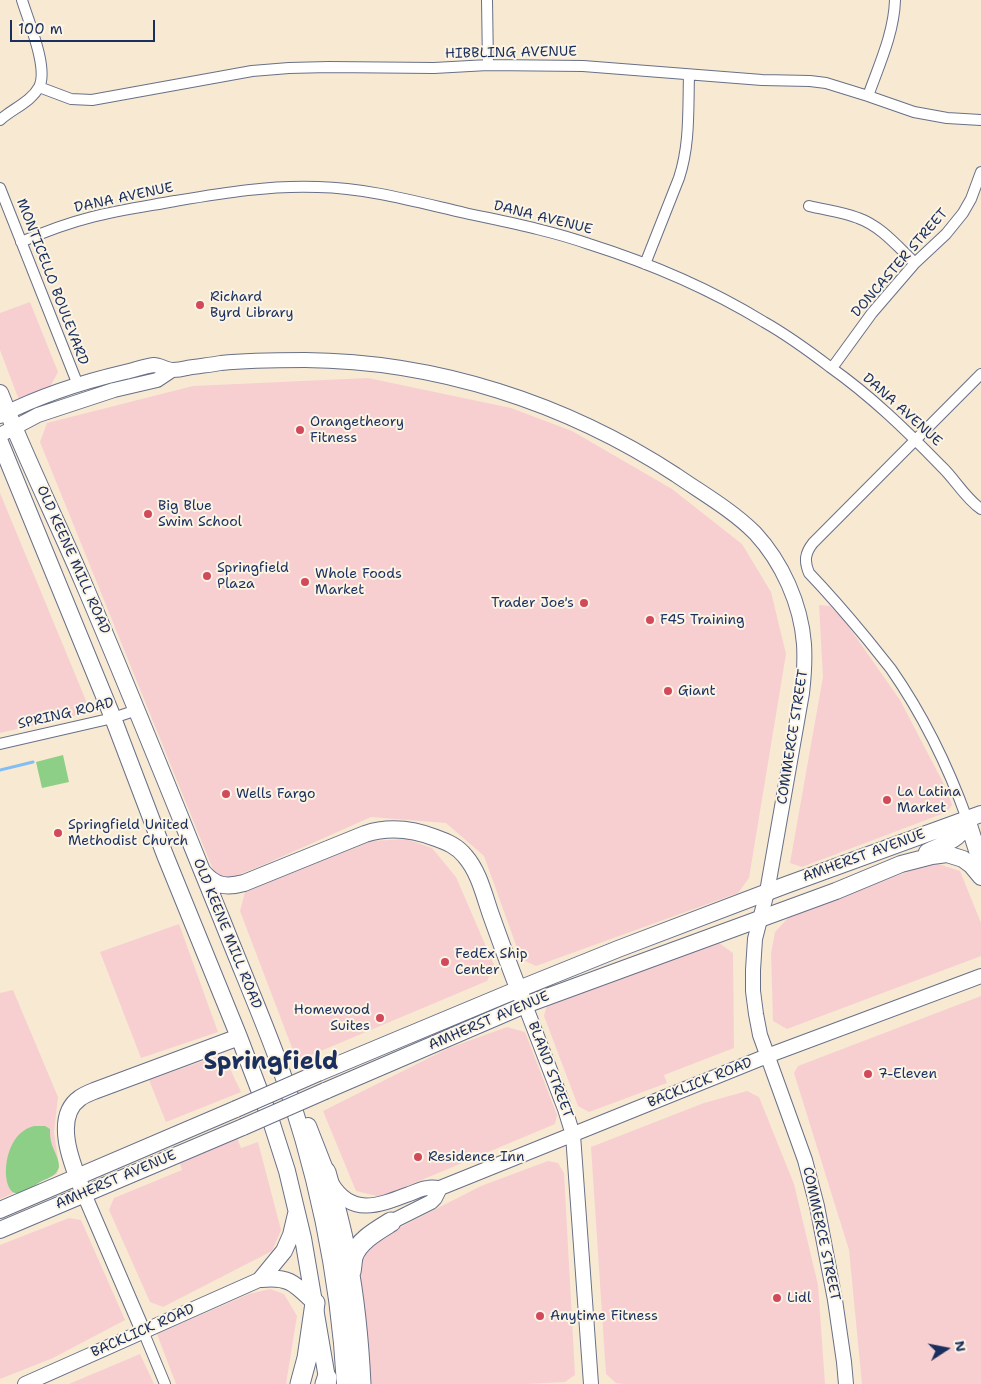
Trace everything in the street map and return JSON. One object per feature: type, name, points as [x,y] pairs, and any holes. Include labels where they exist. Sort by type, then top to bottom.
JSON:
[{"type":"highway","points":[[326,1172],[341,1228],[350,1276],[357,1324],[361,1384]]},
{"type":"highway","points":[[350,1276],[354,1256],[360,1246],[391,1222]]},
{"type":"highway","points":[[300,1384],[307,1358],[315,1303]]},
{"type":"main road","name":"COMMERCE STREET","points":[[4,414],[78,385],[154,365],[172,370],[225,363],[306,360],[402,368],[476,384],[528,400],[568,416],[629,447],[666,469],[722,506],[758,538],[782,572],[794,599],[804,641],[804,668],[802,693],[767,892],[755,939],[753,991],[760,1035],[814,1190],[835,1300],[846,1384]]},
{"type":"main road","name":"COMMERCE STREET","points":[[7,431],[38,415],[114,390],[157,380],[172,370]]},
{"type":"main road","name":"OLD KEENE MILL ROAD","points":[[0,392],[7,431],[81,578],[137,710],[277,1058],[300,1129],[332,1262],[338,1304],[345,1384]]},
{"type":"main road","name":"OLD KEENE MILL ROAD","points":[[0,442],[113,718],[165,855],[271,1121],[297,1210],[315,1303],[327,1382]]},
{"type":"main road","name":"AMHERST AVENUE","points":[[0,1210],[519,989],[767,892],[974,816]]},
{"type":"main road","points":[[974,816],[980,860]]},
{"type":"main road","points":[[901,864],[957,837],[974,816]]},
{"type":"main road","name":"BLAND STREET","points":[[244,883],[372,832],[394,829],[425,834],[447,842],[460,850],[473,868],[565,1109],[573,1135],[591,1384]]},
{"type":"main road","points":[[980,860],[978,844],[981,833]]},
{"type":"main road","name":"AMHERST AVENUE","points":[[0,1230],[525,1005],[836,891],[901,864],[932,856],[955,855],[971,865],[981,877]]},
{"type":"main road","points":[[201,870],[218,884],[231,886],[244,883]]},
{"type":"main road","points":[[226,931],[226,900],[231,893],[244,883]]},
{"type":"main road","name":"BACKLICK ROAD","points":[[963,983],[981,971]]},
{"type":"main road","name":"BACKLICK ROAD","points":[[326,1172],[332,1185],[340,1195],[352,1203],[363,1206],[382,1204],[427,1188],[440,1188],[767,1056],[981,976]]},
{"type":"main road","points":[[143,1331],[77,1177],[66,1139],[68,1114],[79,1098],[94,1091],[239,1037]]},
{"type":"main road","points":[[277,1058],[310,1130],[326,1172]]},
{"type":"main road","name":"BACKLICK ROAD","points":[[391,1222],[430,1202],[435,1198],[440,1188]]},
{"type":"main road","points":[[261,1279],[284,1251],[291,1234],[297,1210]]},
{"type":"main road","points":[[261,1279],[276,1277],[291,1282],[315,1303]]},
{"type":"main road","name":"BACKLICK ROAD","points":[[25,1384],[261,1279]]},
{"type":"street","points":[[0,120],[24,103],[40,87],[42,78],[40,56],[22,0]]},
{"type":"street","points":[[486,0],[488,65]]},
{"type":"street","points":[[868,96],[894,21],[895,0]]},
{"type":"street","name":"HIBBLING AVENUE","points":[[40,87],[71,99],[92,100],[252,71],[288,68],[329,66],[434,68],[488,65],[583,66],[762,80],[810,80],[826,83],[914,112],[947,118],[981,120]]},
{"type":"street","points":[[645,264],[684,164],[687,148],[690,75]]},
{"type":"street","name":"DONCASTER STREET","points":[[832,368],[872,314],[915,263],[946,234],[962,213],[971,199],[981,172]]},
{"type":"street","name":"DANA AVENUE","points":[[21,242],[66,224],[114,212],[225,192],[287,186],[351,189],[384,194],[542,230],[588,243],[645,264],[708,291],[765,322],[832,368],[879,404],[946,471],[969,498],[981,508]]},
{"type":"street","name":"MONTICELLO BOULEVARD","points":[[0,188],[78,385]]},
{"type":"street","points":[[809,206],[851,215],[868,222],[883,233],[915,263]]},
{"type":"street","points":[[974,816],[957,792],[920,716],[890,668],[845,612],[809,573],[806,566],[806,555],[808,549],[829,527],[981,374]]},
{"type":"street","name":"SPRING ROAD","points":[[0,744],[113,718],[137,710]]},
{"type":"street","points":[[143,1331],[165,1384]]},
{"type":"shaded area","points":[[30,302],[58,372],[49,389],[19,400],[0,350],[0,313]]},
{"type":"shaded area","points":[[368,378],[511,408],[572,431],[672,489],[742,544],[771,592],[786,654],[749,878],[738,893],[536,966],[521,959],[484,856],[446,823],[371,817],[230,878],[223,879],[214,872],[40,442],[47,423],[193,386]]},
{"type":"shaded area","points":[[0,493],[87,703],[87,707],[82,714],[0,733]]},
{"type":"shaded area","points":[[819,605],[830,606],[844,620],[900,700],[948,792],[952,805],[947,812],[802,867],[790,863],[823,677]]},
{"type":"shaded area","points":[[406,839],[432,848],[456,877],[494,965],[487,981],[297,1061],[240,911],[245,892],[372,841]]},
{"type":"shaded area","points":[[933,862],[960,871],[981,923],[981,956],[787,1029],[773,1021],[771,954],[775,932],[788,918]]},
{"type":"shaded area","points":[[179,924],[218,1032],[141,1058],[100,952]]},
{"type":"shaded area","points":[[719,943],[733,953],[734,1048],[664,1075],[667,1083],[589,1112],[578,1106],[544,1016],[547,1005]]},
{"type":"shaded area","points":[[13,990],[58,1097],[54,1132],[59,1166],[57,1174],[0,1199],[0,993]]},
{"type":"shaded area","points":[[981,996],[981,1384],[862,1384],[849,1250],[794,1073],[798,1066]]},
{"type":"shaded area","points":[[507,1027],[525,1032],[557,1115],[555,1124],[381,1197],[356,1191],[323,1111],[449,1048]]},
{"type":"shaded area","points":[[223,1054],[241,1092],[166,1122],[149,1080]]},
{"type":"shaded area","points":[[747,1091],[759,1097],[794,1184],[818,1285],[825,1384],[616,1383],[606,1374],[591,1147],[704,1103]]},
{"type":"shaded area","points":[[237,1138],[241,1148],[258,1142],[281,1230],[272,1251],[163,1307],[150,1302],[109,1210],[114,1198],[182,1170],[180,1163]]},
{"type":"shaded area","points":[[548,1161],[558,1163],[564,1173],[575,1375],[565,1382],[525,1384],[371,1384],[357,1275],[364,1253],[389,1233],[481,1186]]},
{"type":"shaded area","points":[[69,1218],[81,1220],[125,1320],[53,1358],[0,1379],[0,1245]]},
{"type":"shaded area","points":[[270,1289],[284,1294],[297,1316],[286,1384],[176,1384],[157,1334],[249,1294]]},
{"type":"shaded area","points":[[140,1354],[154,1384],[69,1384]]},
{"type":"green space","points":[[63,755],[69,782],[42,788],[36,762]]},
{"type":"green space","points":[[34,1126],[45,1126],[50,1129],[51,1143],[59,1167],[52,1176],[18,1193],[12,1191],[8,1185],[6,1164],[15,1140],[23,1131]]},
{"type":"waterway","points":[[0,770],[33,762]]},
{"type":"place","name":"Richard Byrd Library","points":[[200,305]]},
{"type":"place","name":"Orangetheory Fitness","points":[[300,430]]},
{"type":"place","name":"Big Blue Swim School","points":[[148,514]]},
{"type":"place","name":"Springfield Plaza","points":[[207,576]]},
{"type":"place","name":"Whole Foods Market","points":[[305,582]]},
{"type":"place","name":"Trader Joe's","points":[[584,603]]},
{"type":"place","name":"F45 Training","points":[[650,620]]},
{"type":"place","name":"Giant","points":[[668,691]]},
{"type":"place","name":"Wells Fargo","points":[[226,794]]},
{"type":"place","name":"La Latina Market","points":[[887,800]]},
{"type":"place","name":"Springfield United Methodist Church","points":[[58,833]]},
{"type":"place","name":"FedEx Ship Center","points":[[445,962]]},
{"type":"place","name":"Homewood Suites","points":[[380,1018]]},
{"type":"place","name":"7-Eleven","points":[[868,1074]]},
{"type":"place","name":"Residence Inn","points":[[418,1157]]},
{"type":"place","name":"Lidl","points":[[777,1298]]},
{"type":"place","name":"Anytime Fitness","points":[[540,1316]]},
{"type":"district","name":"Springfield","points":[[271,1063]]}]
